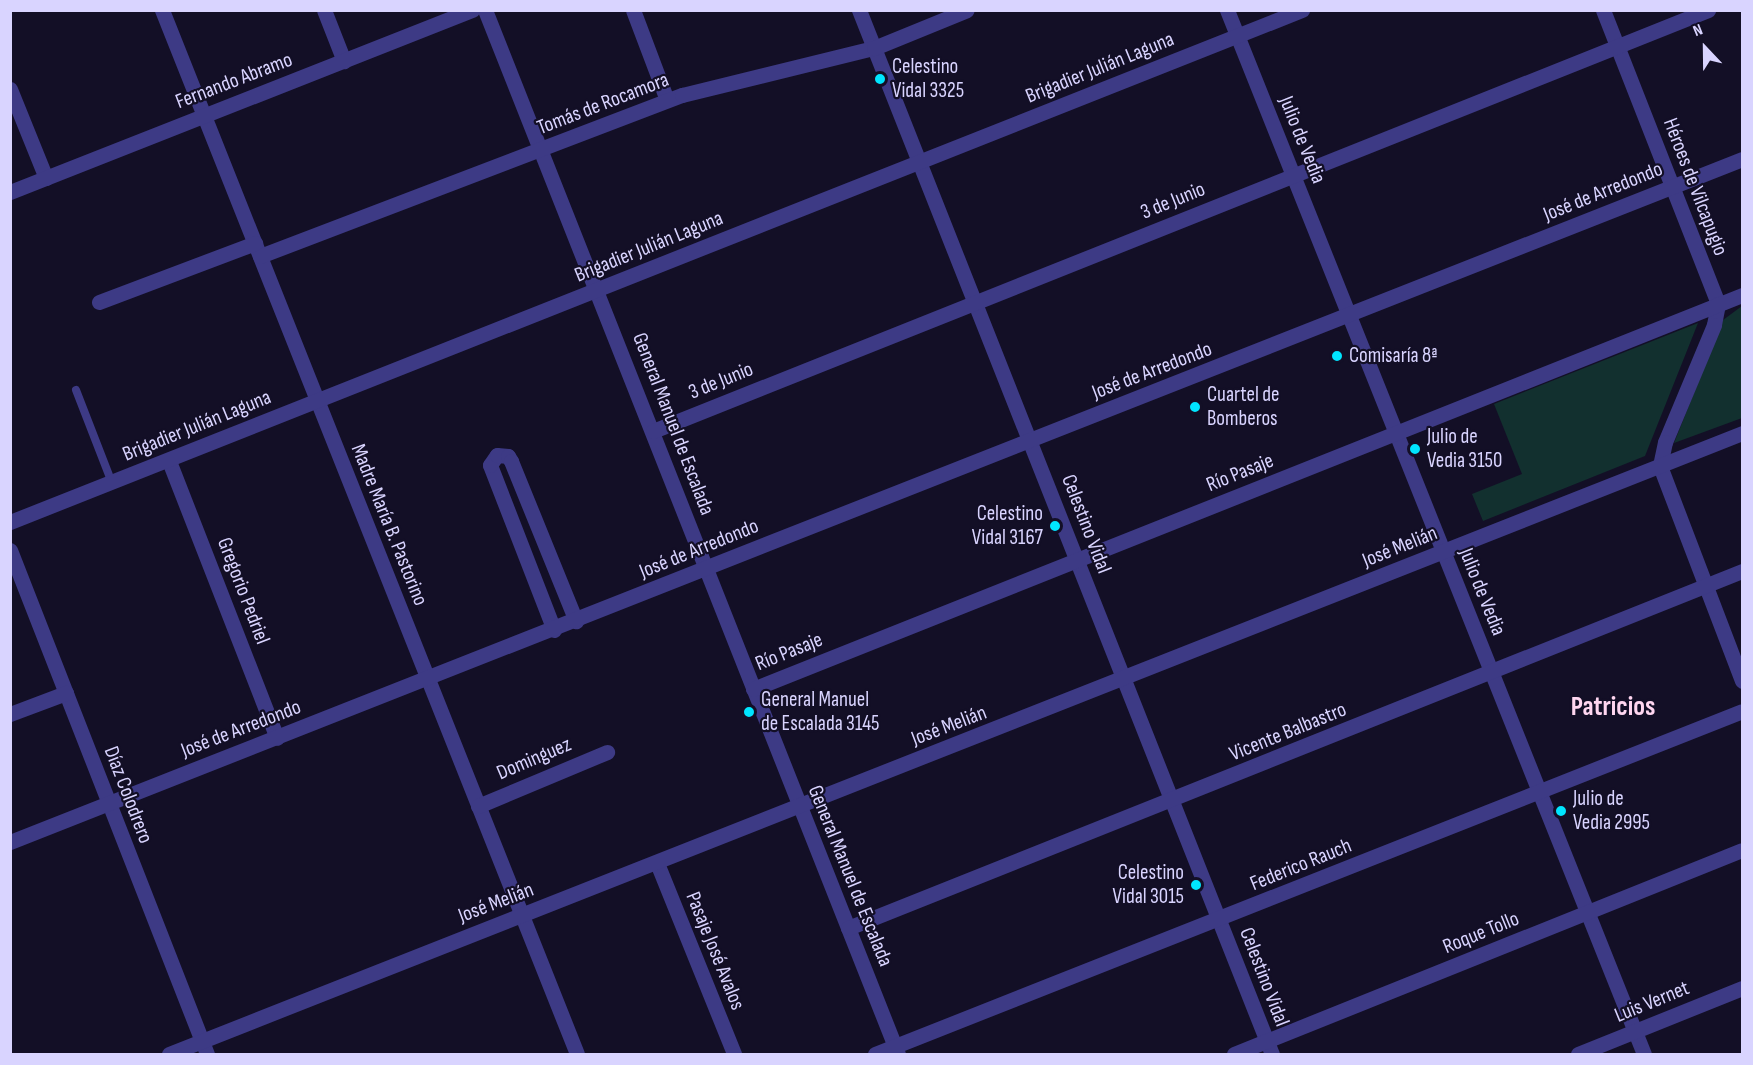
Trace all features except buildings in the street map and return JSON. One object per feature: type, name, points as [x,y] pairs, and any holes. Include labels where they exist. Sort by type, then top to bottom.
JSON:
[{"type":"street","name":"Madre María B. Pastorino","points":[[162,10],[429,680],[520,916],[577,1054]]},
{"type":"street","points":[[324,10],[344,61]]},
{"type":"street","name":"Fernando Abramo","points":[[10,192],[473,10]]},
{"type":"street","name":"General Manuel de Escalada","points":[[484,10],[653,431],[896,1050]]},
{"type":"street","points":[[633,10],[667,100]]},
{"type":"street","name":"Celestino Vidal","points":[[859,10],[1270,1048]]},
{"type":"street","name":"Tomás de Rocamora","points":[[99,302],[541,150],[667,100],[874,48],[967,10]]},
{"type":"street","name":"Julio de Vedia","points":[[1227,10],[1644,1054]]},
{"type":"street","name":"Brigadier Julián Laguna","points":[[10,522],[169,461],[317,400],[1302,10]]},
{"type":"street","name":"Héroes de Vilcapugio","points":[[1604,10],[1718,304]]},
{"type":"street","name":"3 de Junio","points":[[653,431],[1708,10]]},
{"type":"street","points":[[10,89],[46,178]]},
{"type":"street","name":"José de Arredondo","points":[[10,842],[429,680],[706,568],[1743,159]]},
{"type":"street","name":"Río Pasaje","points":[[753,689],[1743,294]]},
{"type":"street","points":[[1718,304],[1714,326],[1665,442],[1660,466],[1704,585],[1743,681]]},
{"type":"street","name":"José Melián","points":[[169,1054],[204,1048],[520,916],[1124,680],[1743,433]]},
{"type":"street","points":[[554,630],[490,465],[497,455],[508,456],[511,461],[576,621]]},
{"type":"street","name":"Gregorio Pedriel","points":[[169,461],[278,738]]},
{"type":"street","name":"Díaz Colodrero","points":[[10,550],[204,1048]]},
{"type":"street","name":"Vicente Balbastro","points":[[848,928],[1491,674],[1743,571]]},
{"type":"street","points":[[10,714],[66,693]]},
{"type":"street","name":"Federico Rauch","points":[[874,1054],[896,1050],[1743,711]]},
{"type":"street","name":"Dominguez","points":[[478,806],[607,752]]},
{"type":"street","name":"Roque Tollo","points":[[1234,1054],[1270,1048],[1743,850]]},
{"type":"street","name":"Pasaje José Avalos","points":[[657,863],[734,1054]]},
{"type":"street","name":"Luis Vernet","points":[[1578,1054],[1743,988]]},
{"type":"lane","points":[[76,390],[112,483]]},
{"type":"green space","points":[[1742,306],[1742,418],[1674,443],[1723,320]]},
{"type":"green space","points":[[1698,323],[1645,456],[1483,521],[1472,494],[1522,474],[1494,404]]},
{"type":"place","name":"Celestino Vidal 3325","points":[[880,79]]},
{"type":"place","name":"Comisaría 8ª","points":[[1337,356]]},
{"type":"place","name":"Cuartel de Bomberos","points":[[1195,407]]},
{"type":"place","name":"Julio de Vedia 3150","points":[[1415,449]]},
{"type":"place","name":"Celestino Vidal 3167","points":[[1055,526]]},
{"type":"place","name":"General Manuel de Escalada 3145","points":[[749,712]]},
{"type":"place","name":"Julio de Vedia 2995","points":[[1561,811]]},
{"type":"place","name":"Celestino Vidal 3015","points":[[1196,885]]},
{"type":"district","name":"Patricios","points":[[1613,708]]}]
